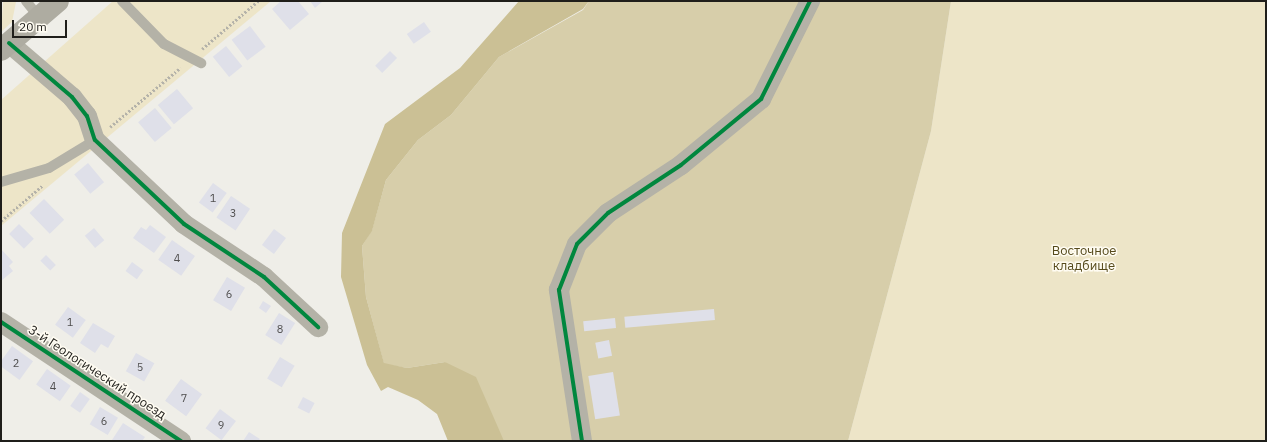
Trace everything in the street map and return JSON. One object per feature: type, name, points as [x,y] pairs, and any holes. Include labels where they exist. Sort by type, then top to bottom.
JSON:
[{"type":"main road","points":[[5,47],[32,9],[58,1]]},
{"type":"street","points":[[582,441],[559,290],[577,244],[608,213],[681,165],[761,99],[810,1]]},
{"type":"street","points":[[5,47],[80,106],[95,140],[184,224],[264,277],[318,327]]},
{"type":"street","name":"3-й Геологический проезд","points":[[1,322],[181,441]]},
{"type":"lane","points":[[122,1],[164,44],[201,63]]},
{"type":"lane","points":[[1,182],[49,168],[95,140]]},
{"type":"path","points":[[95,140],[258,1]]},
{"type":"path","points":[[1,221],[48,181]]},
{"type":"green space","points":[[3,1],[16,2],[12,22],[1,32]]},
{"type":"green space","points":[[113,1],[271,1],[1,226],[1,100]]},
{"type":"green space","name":"Восточное кладбище","points":[[951,1],[1266,1],[1266,441],[848,441],[931,131]]},
{"type":"shaded area","points":[[519,1],[589,1],[583,9],[499,57],[451,115],[418,140],[386,180],[372,231],[362,246],[366,297],[384,363],[407,368],[445,362],[476,377],[504,441],[448,441],[437,414],[418,400],[388,387],[381,391],[367,365],[341,277],[342,233],[385,124],[460,68]]},
{"type":"shaded area","points":[[589,1],[951,1],[931,131],[848,441],[504,441],[445,362],[407,368],[384,364],[366,297],[362,246],[372,230],[386,180],[418,140],[451,115],[499,57],[583,10]]},
{"type":"building","points":[[281,1],[298,1],[309,14],[290,30],[272,9]]},
{"type":"building","points":[[310,1],[323,1],[315,8]]},
{"type":"building","points":[[424,22],[431,32],[414,44],[407,34]]},
{"type":"building","points":[[250,26],[266,47],[247,61],[232,40]]},
{"type":"building","points":[[226,46],[242,66],[229,77],[213,57]]},
{"type":"building","points":[[390,51],[397,58],[382,73],[375,66]]},
{"type":"building","points":[[177,89],[193,108],[174,124],[158,105]]},
{"type":"building","points":[[155,108],[172,128],[155,142],[138,122]]},
{"type":"building","points":[[88,163],[104,182],[90,194],[74,175]]},
{"type":"building","points":[[213,183],[227,193],[213,212],[199,202]]},
{"type":"building","points":[[231,196],[250,209],[236,230],[216,218]]},
{"type":"building","points":[[44,199],[64,220],[50,234],[30,213]]},
{"type":"building","points":[[19,224],[34,239],[24,249],[9,234]]},
{"type":"building","points":[[150,225],[166,237],[154,253],[133,238],[141,227],[146,230]]},
{"type":"building","points":[[94,228],[104,240],[95,248],[85,236]]},
{"type":"building","points":[[274,229],[286,238],[274,254],[262,245]]},
{"type":"building","points":[[172,240],[195,256],[181,276],[158,260]]},
{"type":"building","points":[[1,249],[13,262],[9,266],[13,271],[1,281]]},
{"type":"building","points":[[46,255],[56,265],[50,271],[40,261]]},
{"type":"building","points":[[132,262],[143,270],[137,279],[126,271]]},
{"type":"building","points":[[227,277],[245,288],[231,311],[213,300]]},
{"type":"building","points":[[263,301],[271,306],[266,313],[259,308]]},
{"type":"building","points":[[68,307],[86,320],[73,338],[55,325]]},
{"type":"building","points":[[714,309],[715,320],[625,328],[624,317]]},
{"type":"building","points":[[279,313],[295,323],[281,345],[265,335]]},
{"type":"building","points":[[615,318],[616,328],[584,331],[583,321]]},
{"type":"building","points":[[93,323],[115,336],[108,348],[101,344],[95,353],[80,343]]},
{"type":"building","points":[[609,340],[612,356],[598,358],[595,343]]},
{"type":"building","points":[[12,346],[33,361],[20,380],[1,366],[1,361]]},
{"type":"building","points":[[136,353],[154,363],[144,382],[126,371]]},
{"type":"building","points":[[280,357],[295,366],[282,387],[267,378]]},
{"type":"building","points":[[47,369],[71,386],[60,401],[36,385]]},
{"type":"building","points":[[613,372],[620,415],[595,419],[588,376]]},
{"type":"building","points":[[181,379],[202,394],[186,416],[165,401]]},
{"type":"building","points":[[80,392],[90,399],[80,413],[70,406]]},
{"type":"building","points":[[303,397],[315,403],[309,414],[298,408]]},
{"type":"building","points":[[100,407],[118,418],[108,435],[90,424]]},
{"type":"building","points":[[220,409],[236,421],[222,440],[206,428]]},
{"type":"building","points":[[123,423],[145,437],[142,441],[112,440]]},
{"type":"building","points":[[249,432],[260,439],[258,441],[243,441]]},
{"type":"cycle path","points":[[582,441],[559,290],[577,244],[608,213],[681,165],[761,99],[810,1]]},
{"type":"cycle path","points":[[9,43],[72,97],[87,116],[95,140],[184,224],[264,277],[318,327]]},
{"type":"cycle path","points":[[1,322],[181,441]]}]
